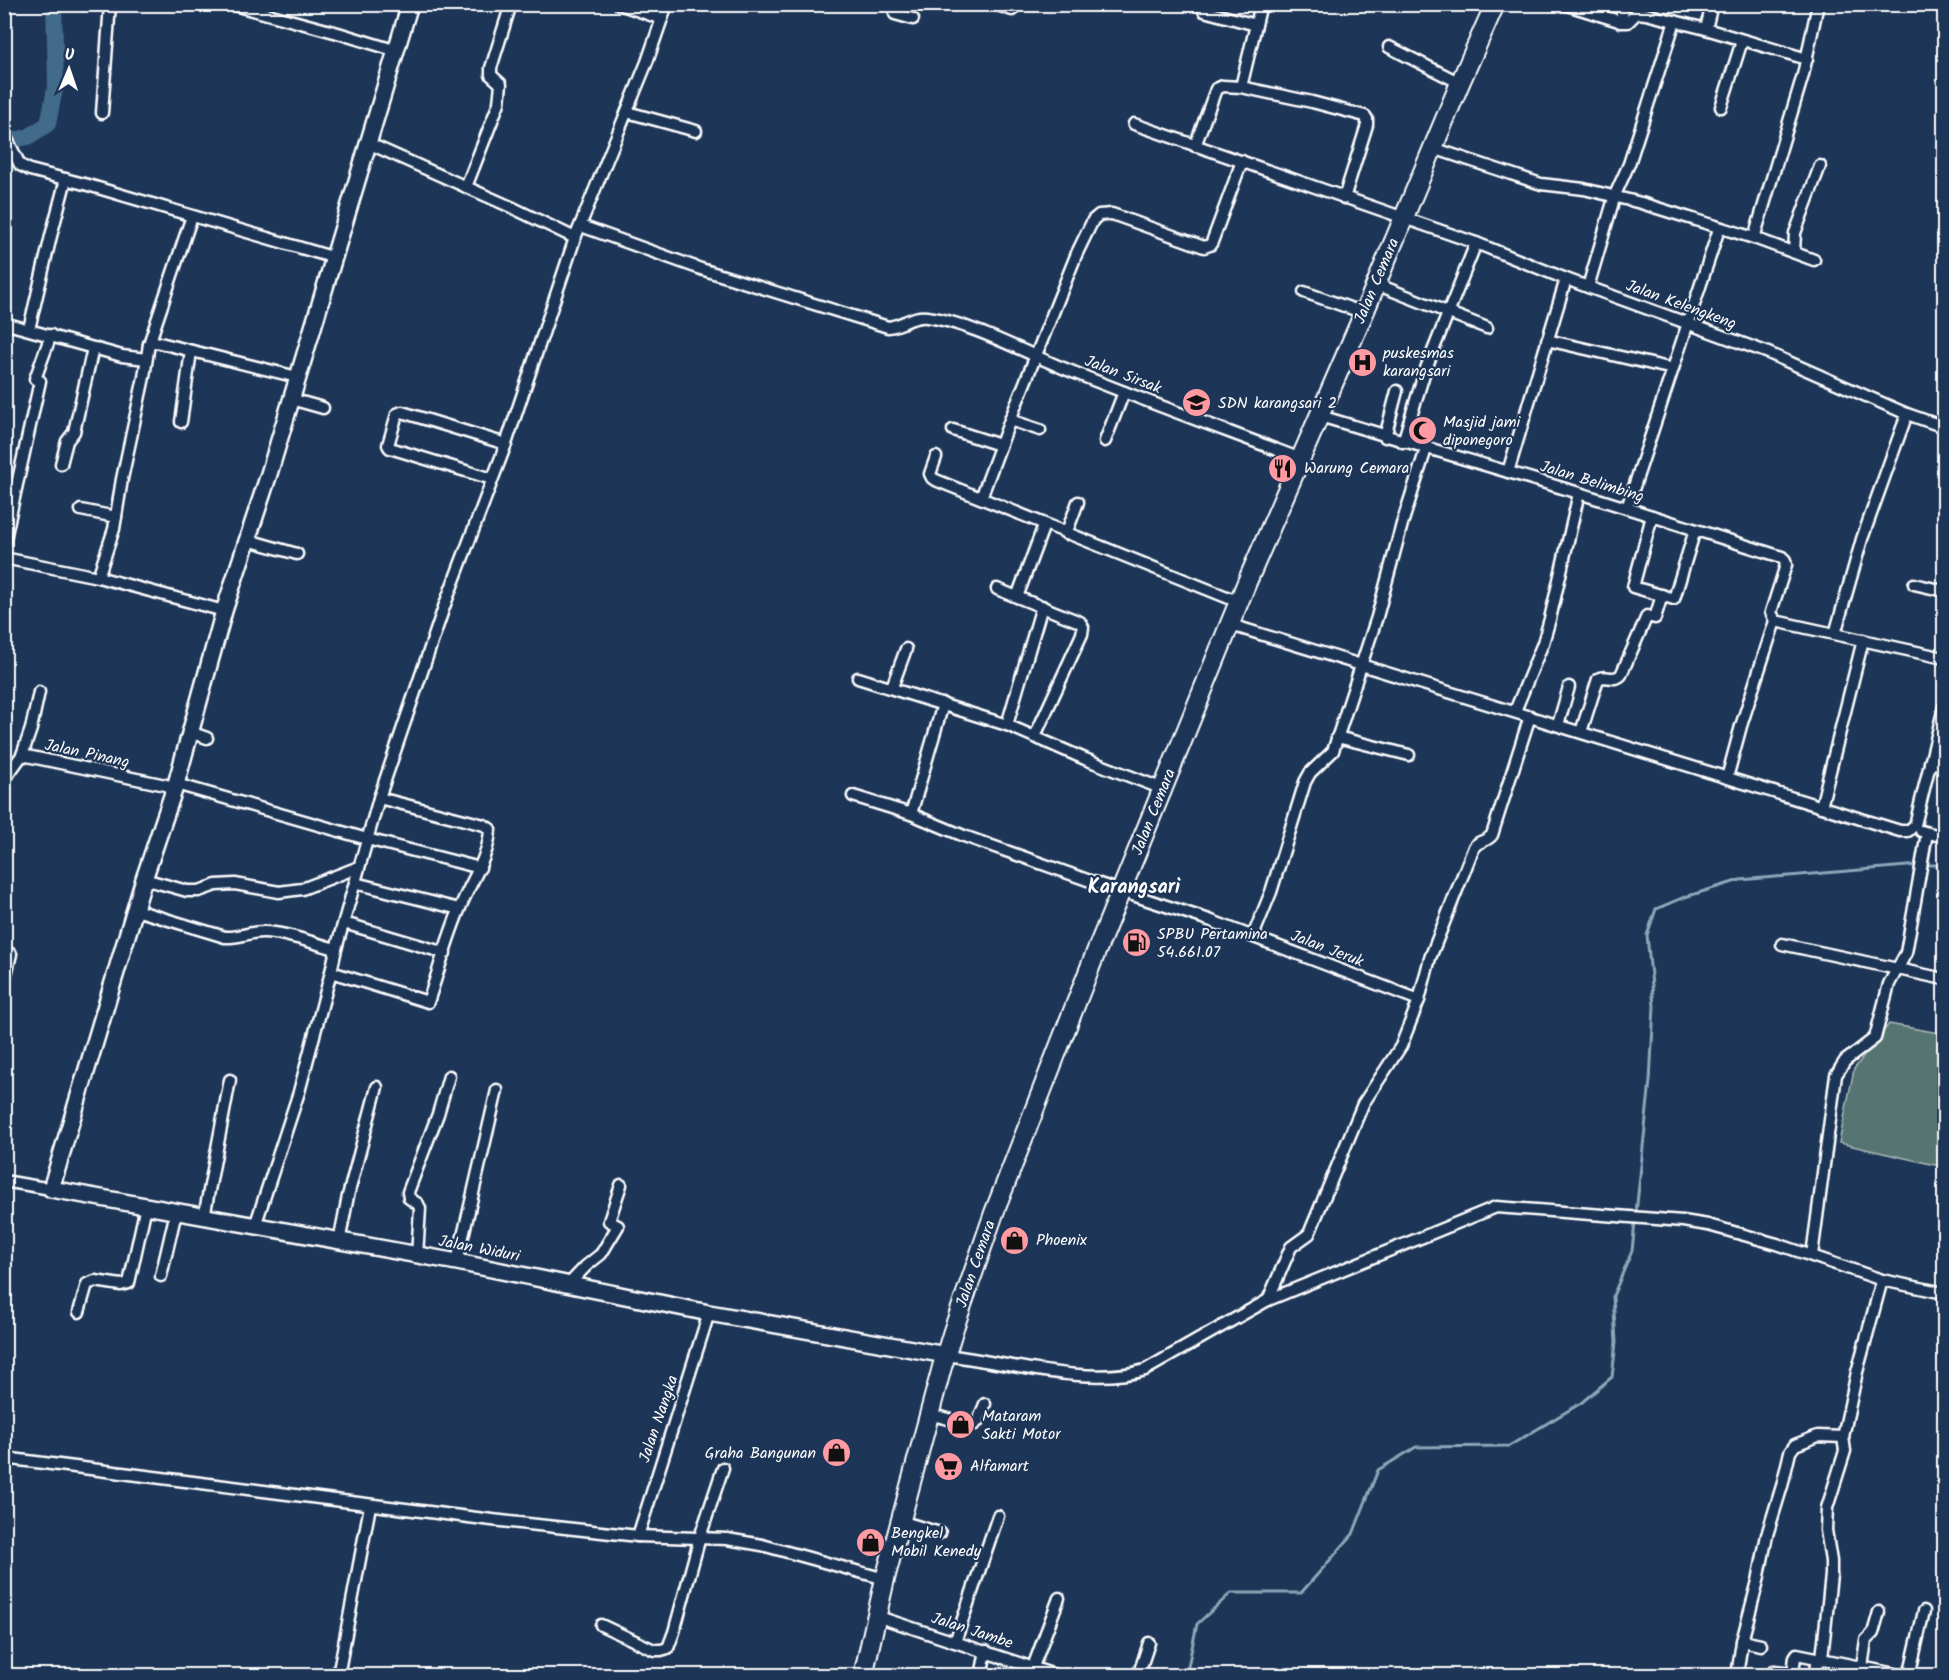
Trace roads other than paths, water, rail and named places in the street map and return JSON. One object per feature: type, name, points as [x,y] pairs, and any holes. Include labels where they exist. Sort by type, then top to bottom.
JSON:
[{"type":"main road","points":[[51,1189],[144,879],[176,786],[224,611],[370,144],[410,4]]},
{"type":"main road","name":"Jalan Cemara","points":[[863,1676],[885,1579],[952,1331],[994,1213],[1121,891],[1239,602],[1495,4]]},
{"type":"main road","name":"Jalan Widuri","points":[[51,1189],[457,1262],[709,1313],[946,1355]]},
{"type":"street","points":[[102,113],[110,4]]},
{"type":"street","points":[[230,4],[397,51]]},
{"type":"street","points":[[466,187],[499,103],[501,84],[491,75],[491,68],[511,4]]},
{"type":"street","points":[[619,4],[662,19]]},
{"type":"street","points":[[255,1226],[302,1081],[336,949],[379,798],[444,607],[506,444],[575,238],[627,112],[667,4]]},
{"type":"street","points":[[896,4],[895,14],[913,20]]},
{"type":"street","points":[[994,4],[1012,10]]},
{"type":"street","points":[[1242,87],[1262,4]]},
{"type":"street","points":[[1564,4],[1620,22],[1628,22],[1634,14],[1639,12],[1807,59]]},
{"type":"street","points":[[1620,22],[1625,4]]},
{"type":"street","points":[[1706,29],[1712,4]]},
{"type":"street","points":[[1754,238],[1807,59],[1818,4]]},
{"type":"street","points":[[1204,11],[1257,25]]},
{"type":"street","points":[[1588,287],[1615,195],[1629,164],[1675,21]]},
{"type":"street","points":[[1721,107],[1742,41]]},
{"type":"street","points":[[1389,47],[1460,84]]},
{"type":"street","points":[[1195,146],[1216,89],[1223,86],[1242,87],[1365,116],[1367,125],[1344,198]]},
{"type":"street","points":[[627,112],[696,131]]},
{"type":"street","name":"Jalan Kelengkeng","points":[[1134,124],[1476,243],[1688,325],[1766,352],[1944,428]]},
{"type":"street","points":[[4,133],[20,165],[30,170],[335,258]]},
{"type":"street","points":[[370,144],[575,238]]},
{"type":"street","points":[[1433,148],[1541,184],[1615,195],[1754,238],[1814,260]]},
{"type":"street","points":[[981,498],[1035,356],[1093,220],[1099,215],[1112,214],[1207,246],[1212,242],[1242,160]]},
{"type":"street","points":[[1794,252],[1795,233],[1820,166]]},
{"type":"street","points":[[29,329],[66,179]]},
{"type":"street","points":[[98,577],[116,517],[149,344],[192,216]]},
{"type":"street","name":"Jalan Sirsak","points":[[580,226],[701,268],[888,327],[923,316],[967,328],[1124,392],[1301,459]]},
{"type":"street","points":[[1627,508],[1719,229]]},
{"type":"street","points":[[1403,442],[1446,313],[1476,243]]},
{"type":"street","points":[[1508,472],[1566,279]]},
{"type":"street","points":[[1376,284],[1487,328]]},
{"type":"street","points":[[1304,292],[1364,313]]},
{"type":"street","points":[[4,322],[122,356],[146,358]]},
{"type":"street","points":[[4,543],[40,381],[35,379],[51,335]]},
{"type":"street","points":[[1547,340],[1673,369]]},
{"type":"street","points":[[149,344],[156,342],[297,377]]},
{"type":"street","points":[[61,464],[68,441],[74,432],[93,348]]},
{"type":"street","points":[[181,422],[191,351]]},
{"type":"street","points":[[1385,437],[1397,391]]},
{"type":"street","points":[[1105,441],[1124,392]]},
{"type":"street","points":[[291,399],[323,408]]},
{"type":"street","points":[[492,479],[390,448],[388,445],[398,414],[402,412],[506,444]]},
{"type":"street","points":[[1834,634],[1862,539],[1907,414]]},
{"type":"street","name":"Jalan Belimbing","points":[[1320,416],[1579,493],[1782,557],[1786,565],[1771,612],[1775,621]]},
{"type":"street","points":[[1010,420],[1040,429]]},
{"type":"street","points":[[952,430],[1000,445]]},
{"type":"street","points":[[1253,936],[1271,892],[1305,782],[1310,773],[1331,754],[1377,617],[1402,524],[1426,449]]},
{"type":"street","points":[[936,457],[930,474],[932,478],[1239,602]]},
{"type":"street","points":[[1515,711],[1546,635],[1579,493]]},
{"type":"street","points":[[1066,534],[1078,502]]},
{"type":"street","points":[[81,510],[116,517]]},
{"type":"street","points":[[1652,516],[1633,586],[1674,599],[1695,530]]},
{"type":"street","points":[[1017,597],[1044,525]]},
{"type":"street","points":[[248,540],[297,554]]},
{"type":"street","points":[[4,558],[98,577],[224,611]]},
{"type":"street","points":[[1914,584],[1944,591]]},
{"type":"street","points":[[997,590],[1080,622],[1084,630],[1035,736]]},
{"type":"street","points":[[1584,733],[1598,679],[1602,676],[1615,678],[1621,675],[1647,616],[1655,618],[1662,595]]},
{"type":"street","points":[[1007,725],[1042,606]]},
{"type":"street","points":[[1728,778],[1741,726],[1775,621],[1944,658]]},
{"type":"street","points":[[1231,625],[1515,711],[1893,830],[1912,829],[1944,837]]},
{"type":"street","points":[[1821,807],[1863,640]]},
{"type":"street","points":[[892,687],[906,649]]},
{"type":"street","points":[[858,678],[1007,725],[1085,759],[1163,789]]},
{"type":"street","points":[[1558,725],[1569,687]]},
{"type":"street","points":[[22,755],[31,729],[39,692]]},
{"type":"street","points":[[911,814],[943,704]]},
{"type":"street","points":[[1912,829],[1917,818],[1944,707]]},
{"type":"street","points":[[1268,1300],[1291,1247],[1309,1234],[1363,1104],[1401,1046],[1419,1000],[1430,958],[1474,847],[1479,841],[1487,840],[1492,835],[1530,716]]},
{"type":"street","points":[[190,732],[207,738]]},
{"type":"street","points":[[1337,737],[1409,755]]},
{"type":"street","name":"Jalan Pinang","points":[[4,780],[22,755],[176,786],[480,868]]},
{"type":"street","points":[[1930,762],[1944,765]]},
{"type":"street","name":"Jalan Jeruk","points":[[853,796],[911,814],[964,836],[1253,936],[1419,1000]]},
{"type":"street","points":[[331,972],[428,1002],[459,909],[480,868],[490,837],[489,827],[379,798]]},
{"type":"street","points":[[1812,1255],[1836,1075],[1845,1061],[1875,1038],[1889,984],[1906,953],[1927,833]]},
{"type":"street","points":[[144,879],[187,891],[235,884],[279,892],[302,889],[359,867]]},
{"type":"street","points":[[355,883],[459,909]]},
{"type":"street","points":[[136,910],[225,937],[271,932],[336,949]]},
{"type":"street","points":[[344,923],[444,953]]},
{"type":"street","points":[[1782,944],[1944,979]]},
{"type":"street","points":[[4,983],[11,954]]},
{"type":"street","points":[[417,1256],[420,1208],[409,1198],[408,1192],[438,1114],[449,1076]]},
{"type":"street","points":[[204,1217],[230,1080]]},
{"type":"street","points":[[339,1242],[348,1196],[377,1087]]},
{"type":"street","points":[[457,1262],[496,1090]]},
{"type":"street","name":"Jalan Widuri","points":[[4,1181],[51,1189]]},
{"type":"street","points":[[568,1285],[600,1254],[618,1226],[609,1221],[621,1185]]},
{"type":"street","points":[[79,1312],[87,1284],[95,1281],[121,1285],[129,1283],[146,1206]]},
{"type":"street","points":[[946,1355],[1062,1373],[1129,1375],[1145,1370],[1268,1300],[1496,1207],[1649,1218],[1708,1225],[1812,1255],[1882,1280],[1944,1293]]},
{"type":"street","points":[[161,1276],[176,1212]]},
{"type":"street","points":[[1815,1676],[1820,1658],[1831,1575],[1826,1530],[1827,1516],[1845,1451],[1843,1438],[1857,1372],[1882,1280]]},
{"type":"street","name":"Jalan Nangka","points":[[638,1536],[709,1313]]},
{"type":"street","points":[[929,1414],[975,1424],[985,1404]]},
{"type":"street","points":[[1737,1676],[1742,1641],[1767,1535],[1791,1449],[1796,1444],[1818,1436],[1843,1438]]},
{"type":"street","points":[[4,1458],[370,1506],[638,1536],[727,1539],[762,1545],[885,1579]]},
{"type":"street","points":[[601,1625],[654,1650],[668,1648],[700,1537],[723,1468]]},
{"type":"street","points":[[338,1676],[370,1506]]},
{"type":"street","points":[[954,1642],[998,1516]]},
{"type":"street","points":[[900,1521],[940,1533]]},
{"type":"street","points":[[1033,1667],[1059,1598]]},
{"type":"street","points":[[1772,1676],[1774,1671],[1793,1673],[1797,1654],[1868,1670],[1905,1675],[1924,1611]]},
{"type":"street","points":[[1868,1670],[1866,1640],[1873,1633],[1879,1612]]},
{"type":"street","name":"Jalan Jambe","points":[[876,1616],[1058,1676]]},
{"type":"street","points":[[1742,1641],[1761,1645]]},
{"type":"street","points":[[1138,1676],[1149,1643]]},
{"type":"street","points":[[981,1676],[986,1651]]},
{"type":"waterway","points":[[4,142],[28,137],[48,124],[56,84],[54,4]]},
{"type":"waterway","points":[[1186,1676],[1197,1624],[1231,1593],[1301,1593],[1353,1534],[1378,1470],[1416,1447],[1509,1446],[1581,1403],[1612,1377],[1616,1342],[1613,1296],[1632,1251],[1650,1081],[1654,1006],[1647,935],[1656,909],[1685,897],[1740,880],[1919,865]]},
{"type":"waterway","points":[[1925,865],[1944,865]]},
{"type":"place","name":"puskesmas karangsari","points":[[1362,362]]},
{"type":"place","name":"SDN karangsari 2","points":[[1197,403]]},
{"type":"place","name":"Masjid jami diponegoro","points":[[1422,431]]},
{"type":"place","name":"Warung Cemara","points":[[1283,468]]},
{"type":"place","name":"SPBU Pertamina 54.661.07","points":[[1136,943]]},
{"type":"place","name":"Phoenix","points":[[1015,1240]]},
{"type":"place","name":"Mataram Sakti Motor","points":[[961,1425]]},
{"type":"place","name":"Graha Bangunan","points":[[837,1453]]},
{"type":"place","name":"Alfamart","points":[[949,1466]]},
{"type":"place","name":"Bengkel Mobil Kenedy","points":[[870,1542]]},
{"type":"district","name":"Karangsari","points":[[1134,888]]}]
